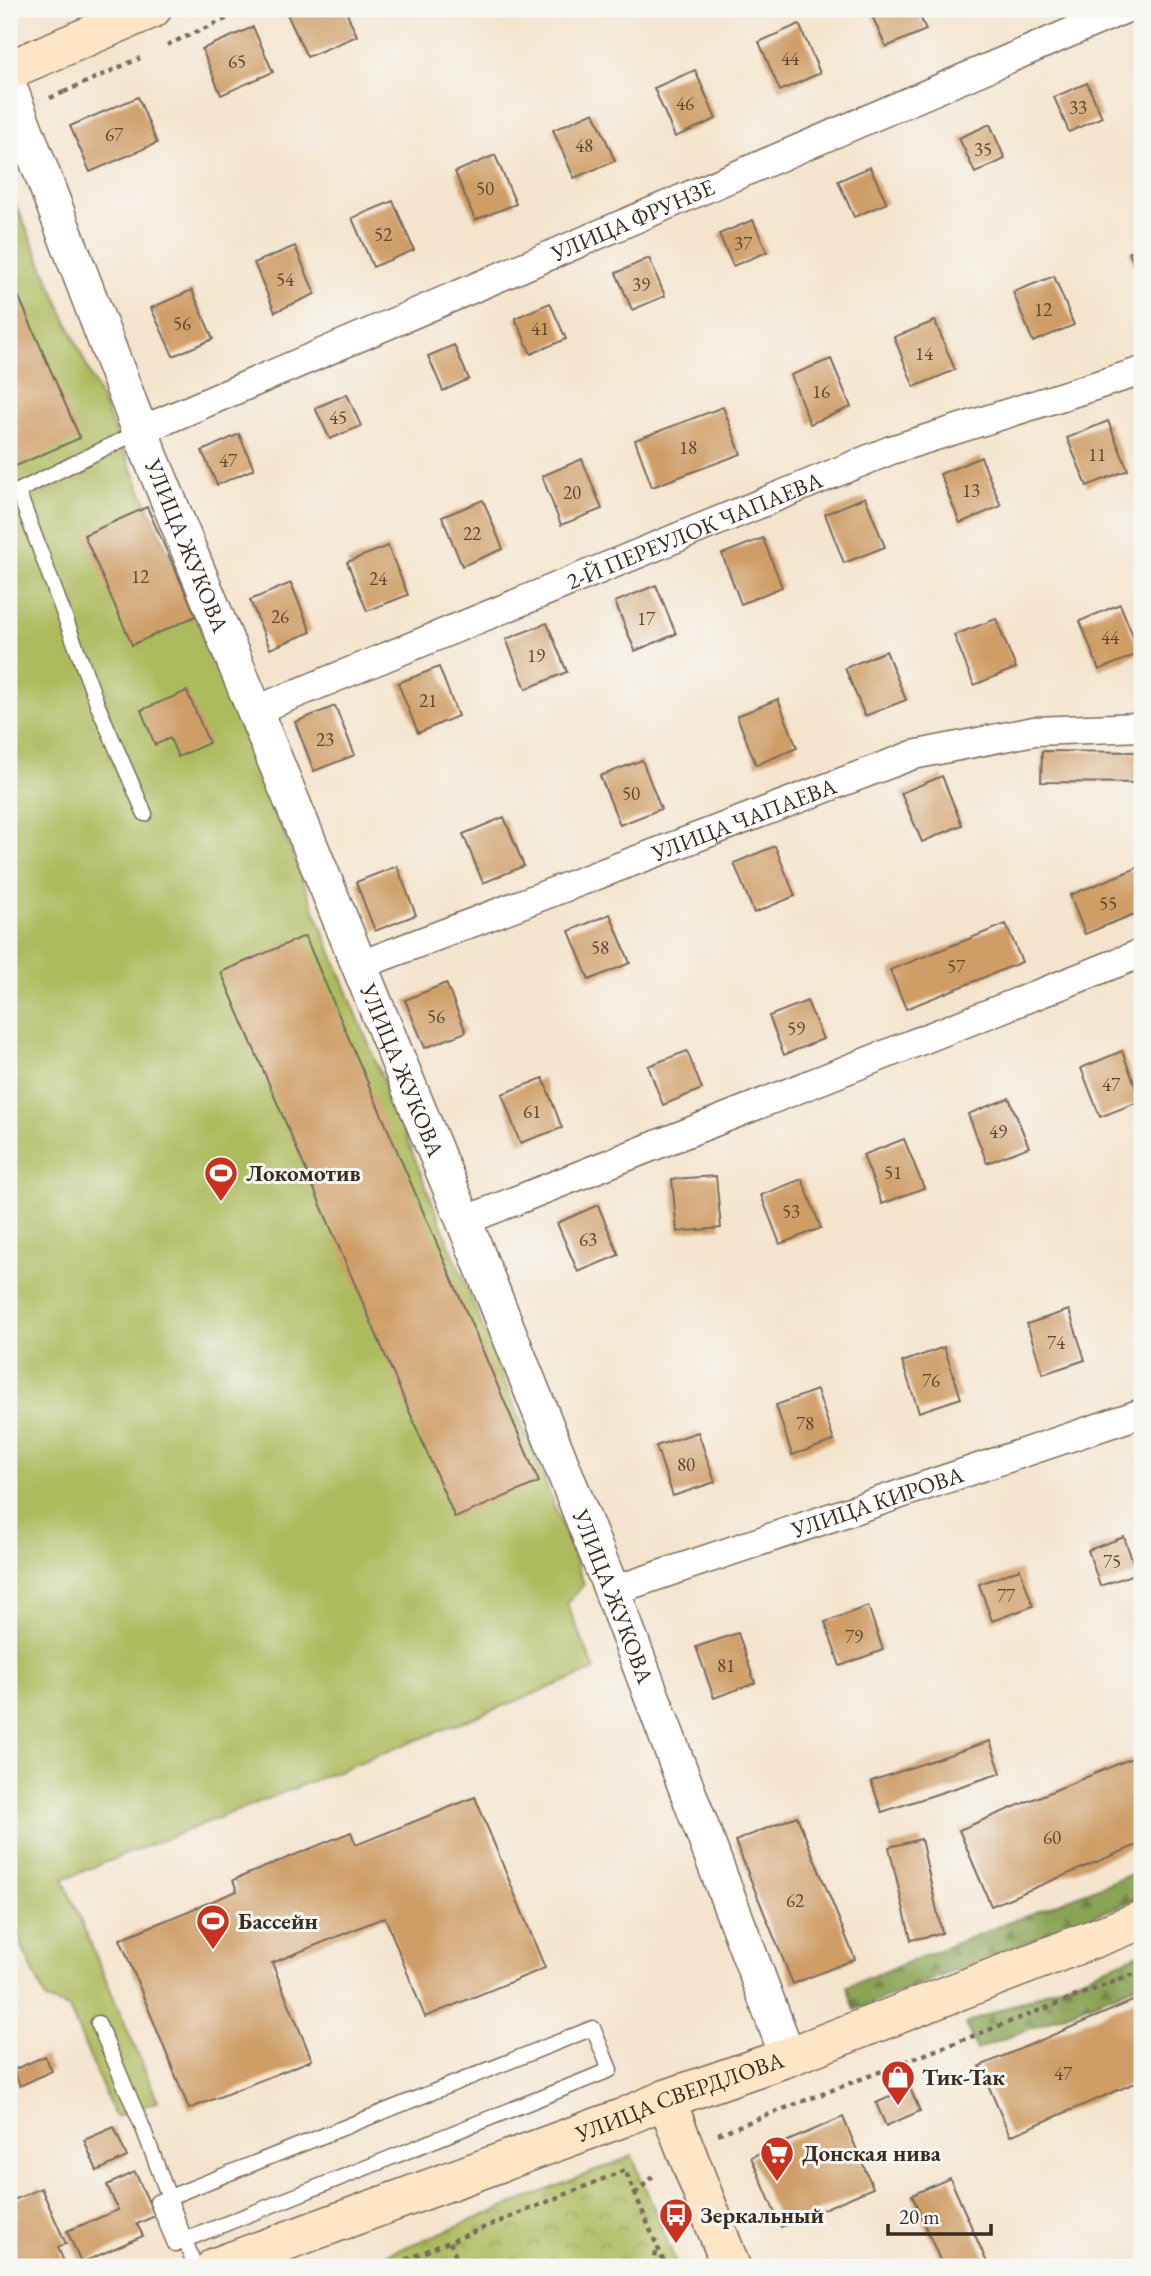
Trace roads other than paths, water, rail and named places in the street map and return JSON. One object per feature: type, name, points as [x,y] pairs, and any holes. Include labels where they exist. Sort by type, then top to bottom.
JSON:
[{"type":"main road","points":[[9,70],[152,9]]},
{"type":"main road","name":"УЛИЦА СВЕРДЛОВА","points":[[215,2267],[622,2118],[666,2099],[788,2057],[1142,1920]]},
{"type":"main road","points":[[666,2099],[730,2267]]},
{"type":"street","name":"УЛИЦА ФРУНЗЕ","points":[[140,431],[1125,9]]},
{"type":"street","name":"УЛИЦА ЖУКОВА","points":[[9,87],[140,431],[464,1221],[612,1591],[788,2057]]},
{"type":"street","name":"2-Й ПЕРЕУЛОК ЧАПАЕВА","points":[[254,711],[891,450],[1142,371]]},
{"type":"street","name":"УЛИЦА ЧАПАЕВА","points":[[358,966],[913,755],[1034,731],[1142,727]]},
{"type":"street","points":[[464,1221],[1142,953]]},
{"type":"street","name":"УЛИЦА КИРОВА","points":[[612,1591],[1142,1413]]},
{"type":"lane","points":[[140,431],[18,491],[97,706],[145,814]]},
{"type":"lane","points":[[97,2023],[143,2128],[169,2198]]},
{"type":"lane","points":[[593,2028],[610,2070],[185,2241],[175,2244],[157,2202],[593,2028]]},
{"type":"lane","points":[[185,2241],[195,2267]]},
{"type":"place","name":"Локомотив","points":[[221,1203]]},
{"type":"place","name":"Бассейн","points":[[213,1951]]},
{"type":"place","name":"Тик-Так","points":[[898,2107]]},
{"type":"place","name":"Донская нива","points":[[777,2183]]},
{"type":"place","name":"Зеркальный","points":[[676,2245]]}]
